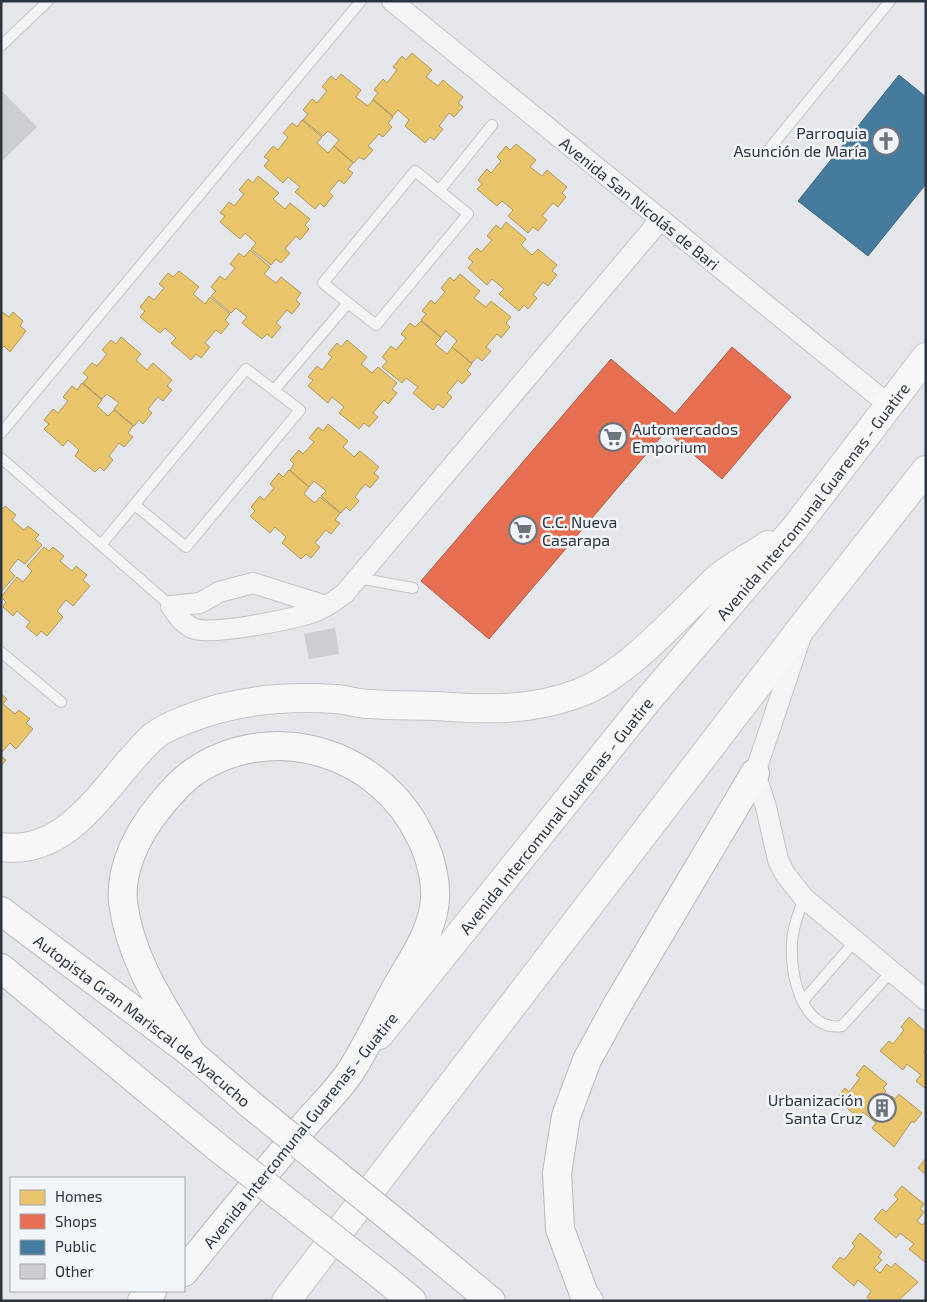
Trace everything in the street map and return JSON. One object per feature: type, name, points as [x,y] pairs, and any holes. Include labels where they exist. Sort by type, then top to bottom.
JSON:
[{"type":"main road","name":"Avenida Intercomunal Guarenas - Guatire","points":[[186,1267],[353,1068],[647,701],[795,528],[926,357]]},
{"type":"main road","points":[[286,1301],[806,622],[926,470]]},
{"type":"main road","points":[[1,847],[11,849],[32,846],[55,836],[84,814],[132,758],[156,734],[216,709],[250,702],[308,699],[492,710],[523,708],[580,693],[605,682],[662,632],[720,577],[795,528]]},
{"type":"main road","points":[[191,1053],[145,977],[132,944],[123,901],[123,881],[130,856],[143,829],[161,804],[192,774],[238,752],[293,745],[323,752],[349,762],[396,797],[413,819],[425,845],[433,876],[434,907],[424,939],[375,1024],[353,1068]]},
{"type":"main road","points":[[589,1301],[584,1294],[560,1229],[557,1173],[566,1116],[587,1060],[616,1007],[682,899],[755,773]]},
{"type":"main road","name":"Autopista Gran Mariscal de Ayacucho","points":[[1,911],[191,1053],[250,1104],[492,1301]]},
{"type":"main road","points":[[2,969],[217,1147],[412,1301]]},
{"type":"main road","points":[[142,1301],[151,1292]]},
{"type":"street","name":"Avenida San Nicolás de Bari","points":[[392,1],[889,405]]},
{"type":"street","points":[[326,606],[253,583],[219,592],[200,603],[171,606],[182,622],[207,632],[310,614],[326,606],[345,593],[661,220]]},
{"type":"street","points":[[806,622],[755,773],[766,807],[778,860],[785,874],[804,898],[926,1000]]},
{"type":"lane","points":[[1,46],[48,1]]},
{"type":"lane","points":[[1,433],[361,1]]},
{"type":"lane","points":[[770,148],[890,1]]},
{"type":"lane","points":[[439,191],[492,126]]},
{"type":"lane","points":[[415,171],[468,214],[376,325],[348,303],[322,283],[415,171]]},
{"type":"lane","points":[[275,389],[348,303]]},
{"type":"lane","points":[[101,545],[246,369],[275,389],[300,410],[186,547],[135,505]]},
{"type":"lane","points":[[1,458],[171,606]]},
{"type":"lane","points":[[358,578],[413,588]]},
{"type":"lane","points":[[1,652],[61,702]]},
{"type":"lane","points":[[804,898],[793,931],[793,970],[803,1001],[814,1018],[821,1023],[836,1027],[842,1026],[892,971]]},
{"type":"lane","points":[[803,1001],[856,940]]},
{"type":"building: Homes","points":[[412,53],[432,70],[426,77],[438,86],[443,80],[463,97],[458,103],[463,107],[454,117],[449,113],[439,126],[443,129],[434,140],[430,137],[425,143],[405,126],[409,120],[398,110],[393,116],[373,99],[378,93],[374,90],[383,79],[387,83],[397,70],[393,67],[402,56],[406,60]]},
{"type":"building: Homes","points":[[341,74],[361,90],[356,97],[368,106],[373,100],[393,117],[388,123],[392,127],[383,137],[379,134],[368,146],[373,150],[364,160],[359,157],[354,163],[334,146],[339,140],[328,131],[323,136],[303,120],[308,114],[303,110],[312,99],[317,103],[327,91],[322,87],[331,76],[336,80]]},
{"type":"building: Homes","points":[[302,120],[322,137],[317,143],[328,153],[334,146],[353,163],[348,169],[353,173],[344,184],[339,180],[329,192],[333,196],[324,207],[320,203],[315,209],[295,192],[300,187],[288,177],[283,183],[264,166],[269,160],[264,157],[273,146],[278,150],[288,137],[283,133],[292,123],[297,127]]},
{"type":"building: Homes","points":[[516,144],[536,160],[530,167],[542,176],[547,170],[567,187],[562,193],[566,197],[558,207],[553,203],[542,216],[547,220],[538,231],[533,227],[528,233],[508,216],[513,210],[502,201],[497,206],[477,189],[482,184],[478,180],[487,169],[491,173],[501,161],[497,157],[506,146],[510,150]]},
{"type":"building: Homes","points":[[258,176],[279,193],[273,199],[285,209],[290,203],[310,219],[305,225],[309,229],[300,240],[296,236],[285,249],[290,253],[281,263],[276,259],[271,265],[251,249],[256,243],[245,233],[240,239],[220,222],[225,216],[220,213],[229,202],[234,206],[244,194],[239,190],[248,179],[253,183]]},
{"type":"building: Homes","points":[[506,222],[526,239],[521,245],[532,255],[538,249],[557,265],[552,271],[557,275],[548,286],[543,282],[533,295],[537,298],[528,309],[524,305],[519,311],[499,294],[504,289],[492,279],[487,285],[468,268],[473,262],[468,258],[477,248],[481,252],[492,240],[487,236],[496,225],[501,229]]},
{"type":"building: Homes","points":[[250,250],[270,267],[264,274],[276,283],[281,277],[301,293],[296,300],[300,304],[292,314],[287,310],[276,323],[281,327],[272,338],[267,334],[262,339],[242,323],[247,317],[236,308],[231,313],[211,296],[216,291],[211,287],[220,276],[225,280],[235,268],[230,264],[239,253],[244,257]]},
{"type":"building: Homes","points":[[179,271],[199,287],[193,294],[205,304],[210,297],[230,314],[225,320],[229,324],[221,334],[216,330],[205,343],[210,347],[201,358],[196,354],[191,360],[171,343],[176,338],[165,328],[160,333],[140,317],[145,311],[140,307],[149,296],[154,300],[164,288],[159,284],[168,273],[173,277]]},
{"type":"building: Homes","points":[[460,274],[480,291],[474,298],[486,307],[491,301],[511,317],[506,323],[510,327],[501,338],[497,334],[486,347],[491,351],[482,361],[477,357],[472,363],[452,347],[457,341],[446,331],[441,337],[421,320],[426,314],[422,311],[431,300],[435,304],[445,292],[441,288],[450,277],[454,281]]},
{"type":"building: Homes","points":[[1,311],[9,317],[13,312],[23,321],[20,326],[26,331],[10,352],[4,346],[1,349]]},
{"type":"building: Homes","points":[[421,321],[441,338],[435,344],[447,354],[452,347],[472,364],[467,370],[471,374],[462,384],[458,380],[447,393],[452,397],[443,408],[438,404],[433,410],[413,393],[418,387],[406,378],[402,383],[382,367],[387,361],[382,357],[391,346],[396,350],[406,338],[401,334],[410,323],[415,327]]},
{"type":"building: Homes","points":[[121,337],[141,354],[136,360],[147,370],[153,363],[172,380],[167,386],[172,390],[163,401],[158,397],[148,409],[152,413],[143,424],[139,420],[134,426],[114,409],[119,403],[107,394],[102,399],[83,383],[88,377],[83,373],[92,363],[97,366],[107,354],[102,350],[111,340],[116,344]]},
{"type":"building: Homes","points":[[347,340],[367,357],[361,364],[372,373],[378,367],[397,383],[392,389],[397,393],[388,404],[384,400],[373,413],[378,417],[369,427],[364,423],[359,429],[339,413],[344,407],[332,397],[328,403],[308,386],[313,380],[308,377],[317,366],[322,370],[332,357],[328,354],[337,343],[341,347]]},
{"type":"building: Homes","points":[[82,383],[102,400],[97,406],[108,416],[114,410],[133,426],[128,433],[133,437],[124,447],[119,443],[109,456],[113,460],[104,471],[100,467],[95,472],[75,456],[79,450],[68,440],[63,446],[44,429],[49,424],[44,420],[53,409],[58,413],[68,401],[63,397],[72,386],[77,390]]},
{"type":"building: Homes","points":[[328,424],[348,441],[343,447],[354,457],[360,451],[379,467],[374,473],[379,477],[370,488],[365,484],[355,497],[359,501],[350,511],[346,507],[341,513],[321,496],[326,491],[314,481],[309,487],[290,470],[294,464],[290,460],[299,450],[303,454],[314,442],[309,438],[318,427],[323,431]]},
{"type":"building: Homes","points":[[289,470],[309,487],[304,494],[315,503],[320,497],[340,513],[335,520],[340,523],[331,534],[326,530],[315,543],[320,547],[311,558],[306,554],[301,559],[282,543],[286,537],[275,527],[270,533],[250,516],[255,511],[251,507],[260,496],[264,500],[274,488],[270,484],[279,473],[283,477]]},
{"type":"building: Homes","points":[[5,506],[16,515],[12,520],[24,530],[28,526],[39,535],[35,539],[42,545],[25,564],[18,559],[9,570],[15,576],[1,592],[1,510]]},
{"type":"building: Homes","points":[[44,547],[49,551],[53,547],[64,556],[60,561],[72,571],[76,566],[87,575],[83,580],[90,586],[73,606],[66,600],[57,611],[63,617],[47,636],[41,631],[37,636],[26,627],[30,622],[17,611],[13,616],[3,607],[6,602],[1,597],[17,577],[23,582],[32,571],[27,566]]},
{"type":"building: Homes","points":[[1,694],[7,699],[3,704],[15,714],[19,710],[30,719],[26,723],[33,729],[16,749],[10,743],[1,753]]},
{"type":"building: Homes","points":[[1,756],[6,760],[1,766]]},
{"type":"building: Homes","name":"Urbanización Santa Cruz","points":[[909,1017],[926,1032],[926,1049],[923,1052],[926,1054],[926,1089],[916,1081],[921,1075],[907,1064],[903,1070],[880,1051],[889,1041],[893,1044],[904,1030],[901,1027]]},
{"type":"building: Homes","name":"Urbanización Santa Cruz","points":[[864,1065],[887,1084],[883,1088],[886,1091],[879,1100],[885,1105],[892,1096],[895,1099],[899,1094],[922,1113],[914,1123],[912,1121],[894,1147],[872,1128],[876,1123],[863,1112],[858,1117],[836,1099],[845,1088],[849,1092],[860,1078],[856,1075]]},
{"type":"building: Homes","points":[[926,1158],[926,1175],[918,1168]]},
{"type":"building: Homes","points":[[902,1186],[924,1204],[920,1209],[924,1212],[917,1221],[922,1225],[926,1221],[926,1263],[909,1249],[914,1244],[900,1233],[896,1238],[874,1219],[882,1209],[886,1212],[898,1199],[894,1195]]},
{"type":"building: Homes","points":[[860,1233],[882,1252],[878,1257],[882,1260],[874,1268],[880,1273],[887,1264],[891,1268],[895,1263],[918,1282],[898,1301],[872,1301],[867,1297],[871,1291],[858,1280],[854,1286],[832,1267],[840,1257],[844,1260],[855,1246],[852,1243]]},
{"type":"building: Shops","name":"C.C. Nueva Casarapa","points":[[732,347],[791,397],[722,479],[666,431],[489,639],[421,581],[611,359],[675,414]]},
{"type":"building: Public","name":"Parroquia Asunción de María","points":[[899,75],[926,97],[926,184],[868,256],[798,201]]},
{"type":"building: Other","points":[[1,90],[37,127],[2,161],[1,161]]},
{"type":"building: Other","points":[[335,628],[339,654],[309,659],[304,634]]},
{"type":"place","name":"Parroquia Asunción de María","points":[[886,141]]},
{"type":"place","name":"Automercados Emporium","points":[[613,437]]},
{"type":"place","name":"C.C. Nueva Casarapa","points":[[523,530]]},
{"type":"place","name":"Urbanización Santa Cruz","points":[[882,1108]]}]
